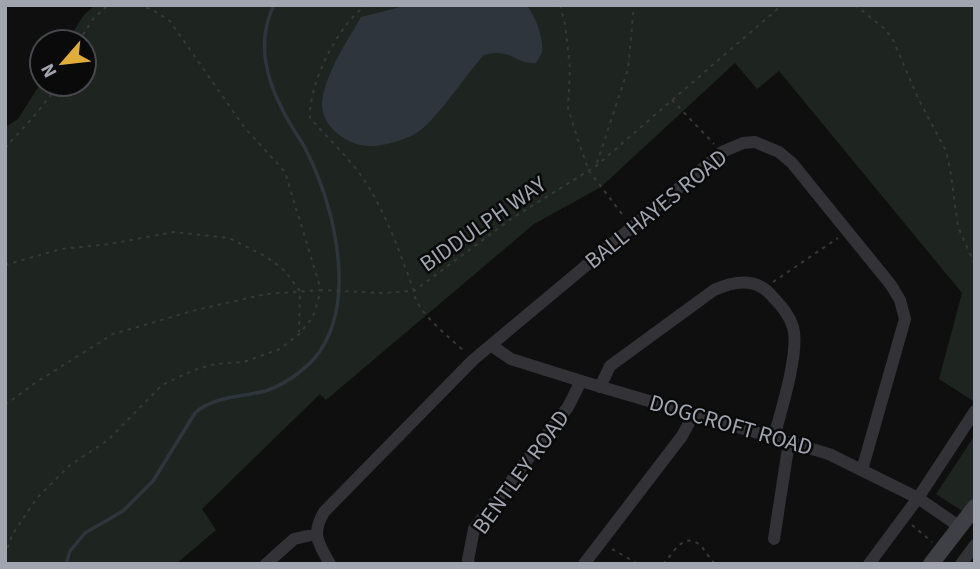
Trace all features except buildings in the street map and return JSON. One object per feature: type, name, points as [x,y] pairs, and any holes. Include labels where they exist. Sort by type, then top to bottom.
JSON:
[{"type":"street","name":"BALL HAYES ROAD","points":[[316,534],[317,523],[324,512],[473,360],[722,152],[743,143],[755,142],[779,152],[792,163],[891,285],[900,300],[905,319],[862,470]]},
{"type":"street","points":[[600,387],[610,366],[714,290],[731,282],[743,281],[765,288],[787,313],[794,329],[795,346],[775,437]]},
{"type":"street","name":"DOGCROFT ROAD","points":[[492,346],[511,359],[829,454],[918,498],[960,527]]},
{"type":"street","name":"BENTLEY ROAD","points":[[469,564],[474,529],[568,407],[580,381]]},
{"type":"street","points":[[869,564],[918,498],[975,411]]},
{"type":"street","points":[[584,564],[682,436],[694,414]]},
{"type":"street","points":[[774,539],[789,442]]},
{"type":"street","points":[[931,564],[975,507]]},
{"type":"street","points":[[266,564],[294,539],[316,534],[330,564]]},
{"type":"street","points":[[961,564],[975,545]]},
{"type":"path","points":[[87,28],[108,5]]},
{"type":"path","points":[[5,556],[12,535],[37,498],[69,466],[108,440],[162,385],[194,370],[215,364],[261,358],[280,349],[299,334],[313,317],[321,290],[285,172],[244,127],[170,21],[141,5]]},
{"type":"path","points":[[367,5],[348,22],[328,52],[309,106],[310,118],[360,174],[378,204],[414,291],[414,297],[424,313],[473,360]]},
{"type":"path","points":[[560,5],[570,68],[568,108],[589,172],[632,227]]},
{"type":"path","points":[[596,166],[628,69],[634,5]]},
{"type":"path","name":"BIDDULPH WAY","points":[[5,405],[113,334],[196,310],[266,294],[300,291],[414,291],[512,219],[589,172],[782,5]]},
{"type":"path","points":[[855,5],[886,30],[893,40],[918,98],[946,151],[958,227],[975,265]]},
{"type":"path","points":[[5,148],[48,98]]},
{"type":"path","points":[[671,99],[722,152]]},
{"type":"path","points":[[5,265],[61,249],[110,244],[174,232],[229,238],[265,256],[285,271],[300,291],[299,334]]},
{"type":"path","points":[[765,288],[848,232]]},
{"type":"path","points":[[903,517],[942,550]]},
{"type":"path","points":[[602,540],[616,552],[638,564]]},
{"type":"path","points":[[663,564],[680,543],[687,540],[699,544],[716,564]]},
{"type":"shaded area","points":[[95,5],[975,5],[975,402],[939,379],[962,293],[779,71],[757,89],[735,63],[601,187],[534,224],[326,400],[320,394],[202,509],[216,530],[176,564],[5,564],[5,127],[18,119],[31,98],[98,98],[98,28],[76,28]]},
{"type":"shaded area","points":[[408,5],[526,5],[538,27],[542,53],[536,63],[501,53],[484,55],[430,122],[405,139],[371,146],[346,140],[327,121],[322,105],[323,94],[337,60],[361,17]]},
{"type":"shaded area","points":[[975,435],[975,496],[964,512],[936,494]]},
{"type":"waterway","points":[[66,564],[70,551],[85,533],[123,511],[153,481],[195,413],[219,400],[265,391],[285,382],[314,359],[328,337],[336,312],[338,257],[326,201],[317,175],[276,97],[271,82],[265,36],[274,5]]}]
